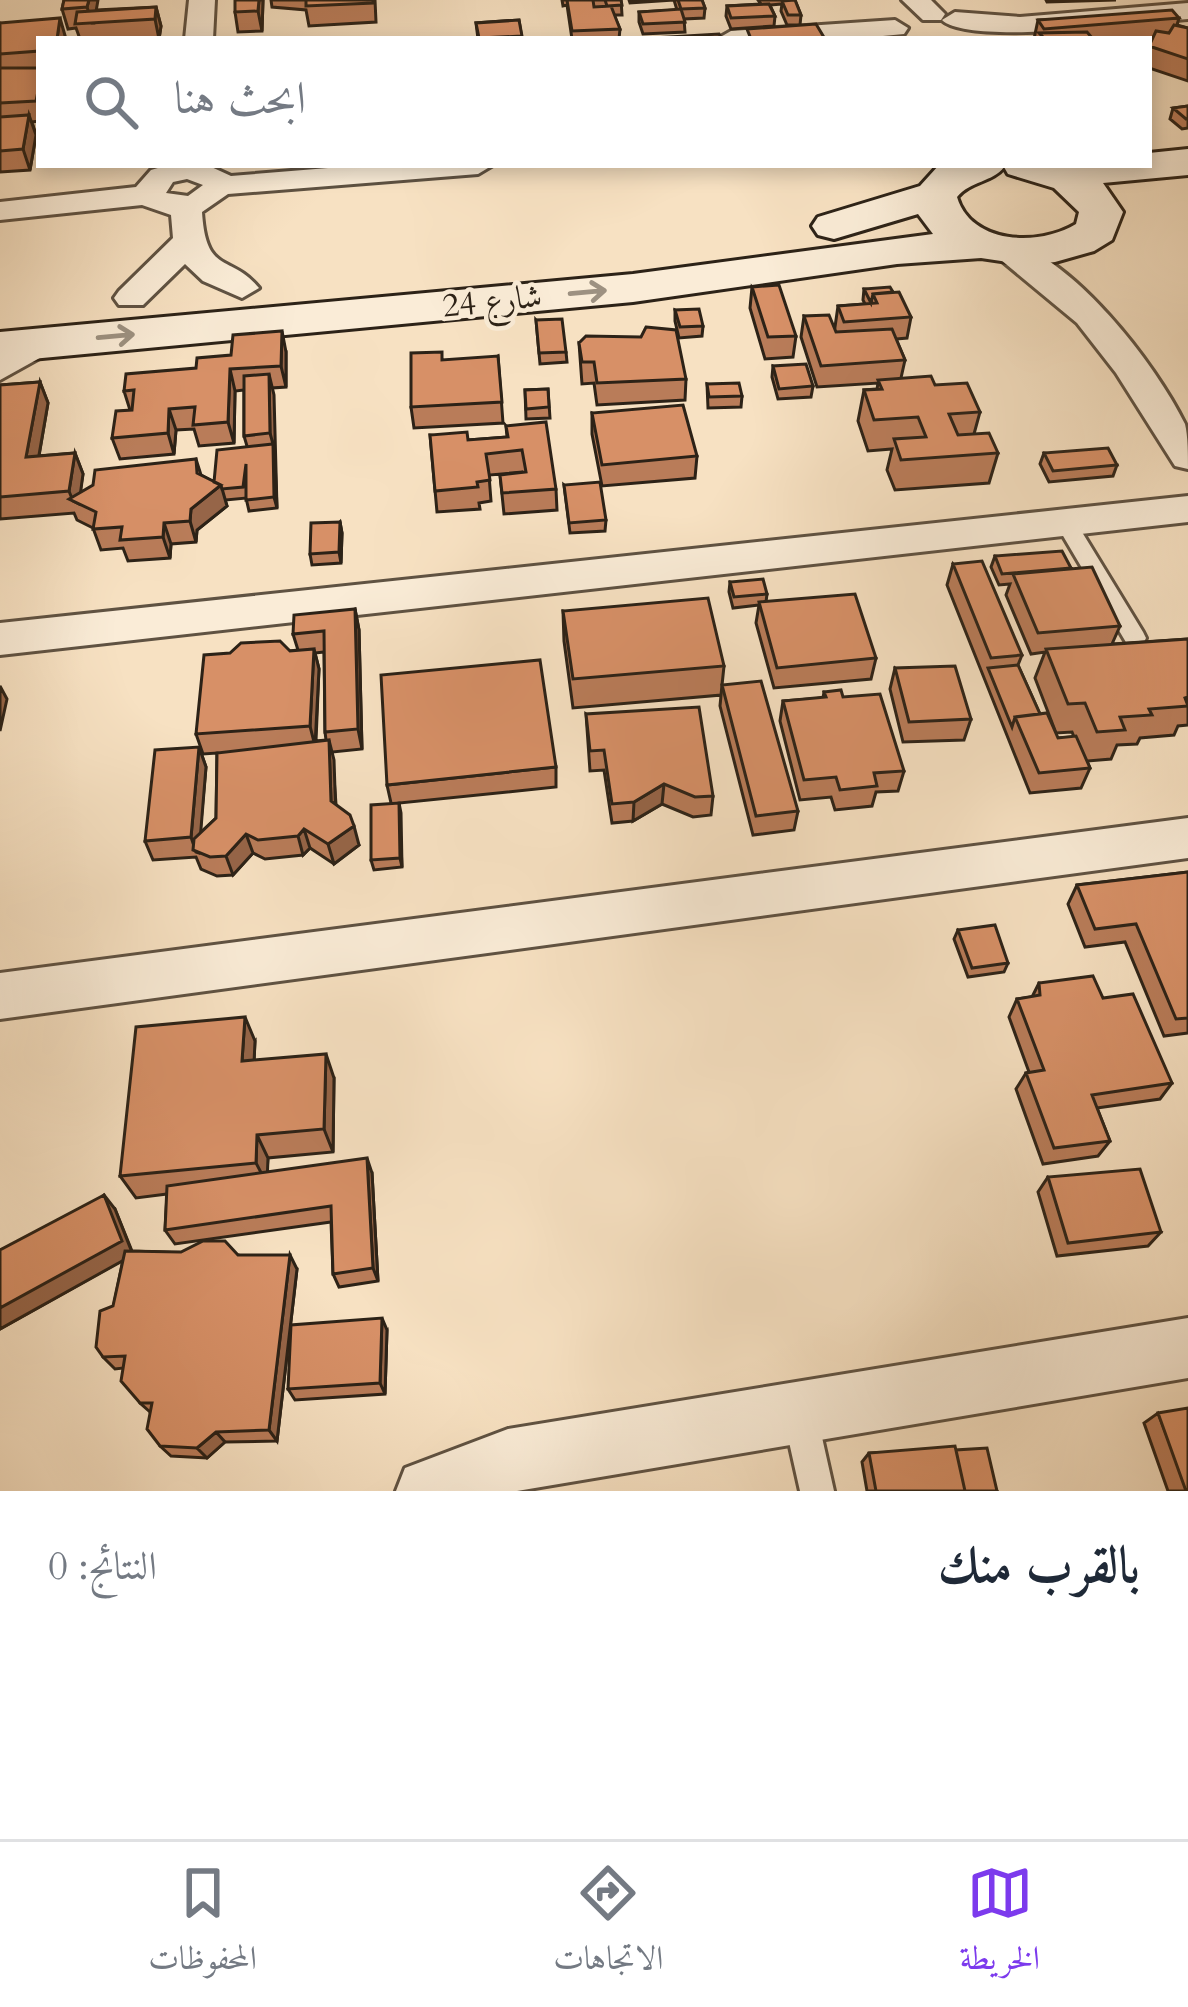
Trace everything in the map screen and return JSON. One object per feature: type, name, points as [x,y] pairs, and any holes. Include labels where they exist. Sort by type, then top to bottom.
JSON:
[{"type":"street","points":[[199,36],[202,0]]},
{"type":"street","points":[[764,36],[928,21],[1020,25],[1188,11]]},
{"type":"street","points":[[1152,163],[1188,162]]},
{"type":"street","points":[[149,195],[155,180],[186,168]]},
{"type":"street","points":[[192,168],[212,174],[219,186]]},
{"type":"street","points":[[219,186],[441,168]]},
{"type":"street","points":[[1041,168],[1096,201],[1088,234],[1101,323]]},
{"type":"street","points":[[963,173],[935,206],[951,227],[1058,283],[1101,323],[1188,457]]},
{"type":"street","name":"شارع 24","points":[[0,309],[745,239],[846,224],[963,173]]},
{"type":"street","points":[[0,211],[149,195],[166,206],[186,206],[212,197],[219,186]]},
{"type":"street","points":[[1088,234],[1188,194]]},
{"type":"street","points":[[186,206],[187,242],[201,263],[242,288]]},
{"type":"street","name":"شارع 24","points":[[21,345],[634,288],[896,250],[994,247],[1030,253],[1088,234]]},
{"type":"street","points":[[131,298],[187,242]]},
{"type":"street","points":[[0,369],[21,345]]},
{"type":"street","points":[[0,638],[1188,509]]},
{"type":"street","points":[[0,997],[1188,838]]},
{"type":"street","points":[[428,1491],[508,1461],[1188,1348]]},
{"type":"lane","points":[[1067,524],[1136,638]]},
{"type":"lane","points":[[800,1415],[817,1491]]},
{"type":"building","points":[[64,0],[89,0],[87,7],[62,9]]},
{"type":"building","points":[[235,0],[259,0],[258,11],[235,12]]},
{"type":"building","points":[[306,0],[373,0],[373,3],[306,6]]},
{"type":"building","points":[[567,0],[611,6],[620,29],[572,31]]},
{"type":"building","points":[[678,0],[702,0],[705,8],[681,9]]},
{"type":"building","points":[[795,0],[801,15],[788,15],[782,1]]},
{"type":"building","points":[[769,4],[775,16],[731,18],[727,6]]},
{"type":"building","points":[[156,7],[155,19],[75,24],[77,12]]},
{"type":"building","points":[[681,9],[685,22],[643,24],[639,12]]},
{"type":"building","points":[[1172,10],[1179,18],[1044,29],[1038,20]]},
{"type":"building","points":[[60,18],[57,36],[36,36],[36,51],[0,54],[0,23]]},
{"type":"building","points":[[519,20],[522,36],[479,36],[476,23]]},
{"type":"building","points":[[816,24],[823,36],[750,36],[747,29]]},
{"type":"building","points":[[1174,25],[1188,28],[1188,59],[1152,47],[1156,31],[1169,33]]},
{"type":"building","points":[[1087,32],[1090,36],[1042,36],[1039,33]]},
{"type":"building","points":[[0,68],[36,68],[36,101],[0,103]]},
{"type":"building","points":[[1188,106],[1186,119],[1173,108]]},
{"type":"building","points":[[29,115],[23,149],[0,151],[0,117]]},
{"type":"building","points":[[779,285],[796,336],[768,337],[752,287]]},
{"type":"building","points":[[890,287],[893,292],[873,294],[871,303],[864,289]]},
{"type":"building","points":[[899,292],[911,317],[844,322],[838,306],[877,303],[873,294]]},
{"type":"building","points":[[699,309],[703,326],[680,327],[675,310]]},
{"type":"building","points":[[829,315],[836,332],[892,329],[905,360],[821,366],[804,316]]},
{"type":"building","points":[[562,319],[566,352],[539,353],[536,320]]},
{"type":"building","points":[[646,327],[676,330],[686,379],[597,383],[594,362],[582,362],[579,343],[586,336],[641,337]]},
{"type":"building","points":[[282,331],[281,366],[230,369],[228,422],[193,425],[195,407],[169,409],[168,433],[112,438],[116,411],[132,410],[134,390],[124,391],[126,374],[196,368],[197,358],[231,355],[233,335]]},
{"type":"building","points":[[442,352],[442,360],[498,356],[502,402],[411,407],[411,353]]},
{"type":"building","points":[[806,364],[813,386],[779,389],[773,366]]},
{"type":"building","points":[[269,374],[270,433],[244,436],[244,376]]},
{"type":"building","points":[[931,376],[935,385],[967,383],[980,412],[949,414],[958,435],[989,433],[998,453],[901,460],[894,439],[926,437],[918,417],[874,420],[864,390],[882,389],[878,380]]},
{"type":"building","points":[[40,382],[26,457],[75,453],[69,491],[0,497],[0,385]]},
{"type":"building","points":[[739,383],[742,396],[709,397],[707,384]]},
{"type":"building","points":[[548,389],[549,407],[526,409],[525,390]]},
{"type":"building","points":[[683,405],[697,456],[602,465],[592,413]]},
{"type":"building","points":[[546,422],[556,489],[502,493],[500,475],[526,472],[522,450],[486,454],[490,480],[477,482],[478,487],[435,491],[430,435],[467,432],[468,440],[508,437],[506,426]]},
{"type":"building","points":[[273,444],[274,497],[246,500],[246,464],[243,487],[222,489],[214,482],[217,450]]},
{"type":"building","points":[[1108,448],[1117,465],[1053,471],[1044,453]]},
{"type":"building","points":[[196,459],[197,473],[221,485],[191,509],[190,521],[164,523],[163,537],[120,540],[122,527],[93,529],[96,512],[69,499],[93,485],[95,470]]},
{"type":"building","points":[[600,482],[606,520],[569,523],[564,485]]},
{"type":"building","points":[[340,522],[339,552],[310,554],[311,523]]},
{"type":"building","points":[[1062,551],[1071,568],[1002,574],[995,556]]},
{"type":"building","points":[[982,561],[1022,655],[991,658],[953,564]]},
{"type":"building","points":[[1092,567],[1120,626],[1038,633],[1013,574]]},
{"type":"building","points":[[763,579],[767,594],[734,597],[730,582]]},
{"type":"building","points":[[855,594],[876,658],[777,668],[759,602]]},
{"type":"building","points":[[708,598],[724,666],[573,679],[563,611]]},
{"type":"building","points":[[355,609],[358,729],[325,732],[324,631],[293,634],[294,615]]},
{"type":"building","points":[[1188,639],[1188,706],[1120,717],[1125,730],[1097,732],[1085,703],[1068,704],[1046,649]]},
{"type":"building","points":[[280,641],[290,651],[314,649],[310,726],[196,734],[204,655],[230,653],[241,643]]},
{"type":"building","points":[[540,660],[556,767],[387,785],[381,675]]},
{"type":"building","points":[[1018,665],[1040,714],[1015,717],[1012,727],[988,668]]},
{"type":"building","points":[[955,666],[971,719],[909,722],[895,668]]},
{"type":"building","points":[[761,681],[798,811],[756,816],[722,685]]},
{"type":"building","points":[[841,690],[843,697],[880,694],[904,771],[874,773],[877,786],[840,790],[836,777],[804,780],[783,701],[826,697],[824,692]]},
{"type":"building","points":[[699,707],[713,796],[695,797],[664,784],[634,802],[612,804],[604,750],[590,751],[586,714]]},
{"type":"building","points":[[1047,713],[1058,738],[1076,736],[1090,768],[1039,773],[1015,717]]},
{"type":"building","points":[[329,740],[331,801],[350,815],[354,826],[328,844],[304,829],[298,836],[258,840],[246,834],[226,856],[210,857],[193,850],[194,839],[216,818],[217,753]]},
{"type":"building","points":[[199,747],[191,837],[145,841],[155,750]]},
{"type":"building","points":[[399,803],[400,858],[371,860],[371,805]]},
{"type":"building","points":[[1188,872],[1188,1018],[1176,1019],[1136,924],[1095,929],[1077,885]]},
{"type":"building","points":[[995,925],[1008,963],[972,968],[958,930]]},
{"type":"building","points":[[1093,976],[1103,998],[1133,994],[1172,1083],[1092,1095],[1110,1141],[1054,1148],[1026,1073],[1044,1070],[1017,999],[1040,995],[1039,983]]},
{"type":"building","points":[[245,1017],[242,1061],[326,1054],[324,1129],[257,1135],[256,1163],[120,1176],[136,1027]]},
{"type":"building","points":[[367,1158],[373,1268],[333,1274],[331,1206],[165,1230],[167,1186]]},
{"type":"building","points":[[1140,1169],[1161,1232],[1068,1243],[1048,1177]]},
{"type":"building","points":[[104,1195],[122,1241],[0,1308],[0,1250]]},
{"type":"building","points":[[203,1241],[225,1241],[238,1255],[290,1255],[269,1430],[216,1432],[197,1448],[160,1446],[147,1429],[152,1403],[140,1403],[121,1381],[125,1356],[103,1357],[96,1347],[100,1311],[113,1306],[125,1251],[181,1252]]},
{"type":"building","points":[[382,1318],[380,1383],[288,1389],[291,1325]]},
{"type":"building","points":[[1188,1408],[1188,1491],[1186,1491],[1158,1413]]},
{"type":"building","points":[[955,1446],[965,1491],[876,1491],[869,1453]]},
{"type":"building","points":[[987,1448],[997,1491],[965,1491],[956,1450]]}]
